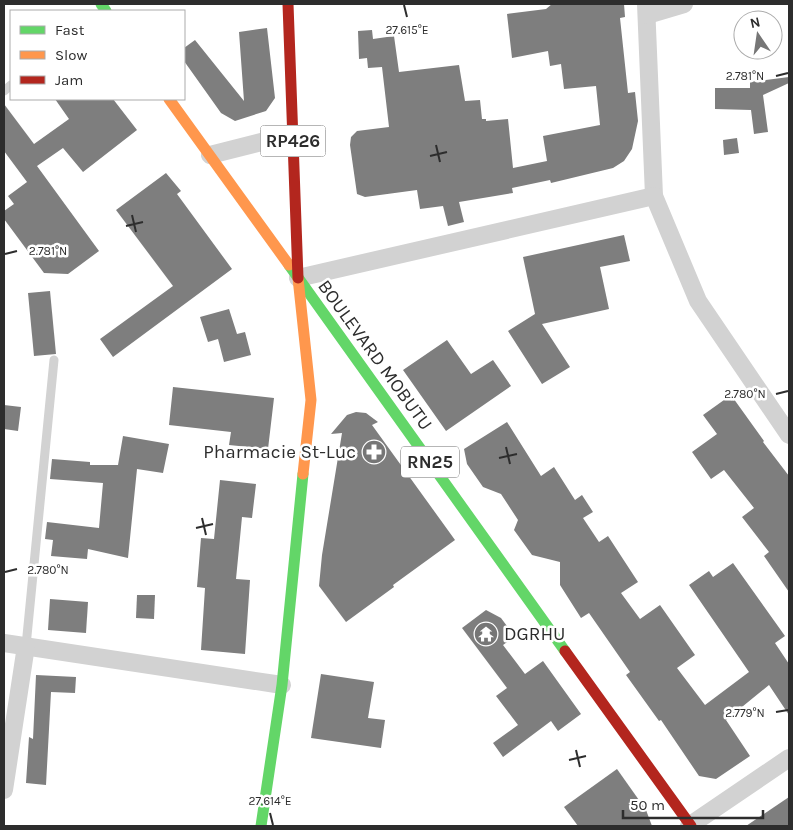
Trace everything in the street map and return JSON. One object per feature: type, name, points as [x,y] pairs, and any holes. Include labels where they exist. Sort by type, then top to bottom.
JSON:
[{"type":"main road","name":"RP426","points":[[288,4],[298,278]]},
{"type":"main road","name":"BOULEVARD MOBUTU","points":[[170,100],[690,826]]},
{"type":"main road","points":[[261,826],[282,685],[311,400],[298,278]]},
{"type":"street","points":[[684,4],[646,9],[654,196],[698,301],[789,435]]},
{"type":"street","points":[[210,155],[293,134]]},
{"type":"street","points":[[298,278],[654,196]]},
{"type":"street","points":[[4,643],[282,685]]},
{"type":"street","points":[[4,790],[26,646]]},
{"type":"street","points":[[690,826],[789,758]]},
{"type":"lane","points":[[26,646],[54,360]]},
{"type":"building","points":[[552,4],[624,4],[625,17],[620,18],[628,93],[635,92],[638,121],[632,149],[624,161],[613,168],[551,183],[550,180],[512,188],[513,193],[459,202],[464,222],[448,226],[443,206],[420,209],[417,190],[365,197],[357,194],[350,145],[351,137],[357,131],[389,127],[382,67],[368,68],[367,58],[359,59],[358,31],[372,30],[373,39],[394,36],[399,72],[459,65],[465,101],[480,100],[482,119],[486,119],[486,121],[508,119],[513,168],[547,161],[543,136],[600,125],[596,86],[564,89],[561,64],[550,66],[548,51],[512,58],[507,14],[546,9]]},
{"type":"building","points":[[267,28],[275,98],[266,111],[235,121],[221,113],[185,62],[185,47],[195,40],[244,101],[239,32]]},
{"type":"building","points":[[789,77],[789,83],[763,95],[768,132],[754,134],[751,110],[715,109],[715,88],[750,88],[750,82]]},
{"type":"building","points":[[56,100],[114,100],[137,130],[83,172],[63,148],[37,166],[99,251],[68,274],[44,273],[4,219],[4,211],[14,204],[8,196],[27,182],[4,151],[4,104],[34,144],[69,119]]},
{"type":"building","points":[[737,138],[739,153],[724,155],[723,140]]},
{"type":"building","points":[[166,173],[181,191],[177,194],[232,269],[113,357],[100,339],[173,286],[116,210]]},
{"type":"building","points":[[624,235],[630,261],[600,267],[609,309],[542,324],[570,367],[542,384],[508,331],[535,314],[523,257]]},
{"type":"building","points":[[50,291],[56,354],[34,356],[28,293]]},
{"type":"building","points":[[229,309],[237,334],[245,332],[251,355],[224,362],[218,339],[208,342],[200,317]]},
{"type":"building","points":[[447,340],[471,374],[493,360],[511,386],[446,431],[403,370]]},
{"type":"building","points":[[173,387],[274,398],[268,449],[229,445],[231,432],[169,425]]},
{"type":"building","points":[[731,395],[789,476],[789,592],[764,556],[769,552],[742,517],[754,508],[724,470],[711,479],[692,452],[717,434],[703,415]]},
{"type":"building","points":[[4,405],[21,407],[18,431],[4,429]]},
{"type":"building","points":[[356,412],[366,413],[378,422],[372,425],[455,540],[346,622],[319,586],[322,555],[342,433],[331,434],[347,415]]},
{"type":"building","points":[[507,422],[541,476],[554,467],[575,500],[582,495],[593,512],[583,518],[599,542],[608,536],[638,582],[621,593],[640,619],[660,605],[695,655],[677,668],[705,705],[749,672],[689,585],[709,571],[713,577],[733,563],[785,636],[775,643],[789,664],[789,715],[769,685],[726,720],[750,756],[716,779],[699,776],[661,720],[659,721],[626,675],[630,672],[589,613],[581,618],[560,585],[560,562],[532,555],[514,530],[518,520],[501,494],[483,487],[467,464],[464,449]]},
{"type":"building","points":[[123,436],[169,444],[163,473],[137,469],[128,558],[88,549],[87,559],[51,556],[53,540],[45,539],[47,522],[99,528],[103,483],[50,479],[52,459],[90,462],[90,465],[118,465]]},
{"type":"building","points":[[220,480],[256,484],[252,518],[242,517],[236,579],[250,580],[245,654],[201,650],[205,588],[197,587],[201,538],[214,539]]},
{"type":"building","points":[[137,595],[155,595],[154,619],[136,618]]},
{"type":"building","points":[[50,599],[88,602],[86,633],[48,630]]},
{"type":"building","points":[[486,610],[501,618],[510,630],[510,640],[503,645],[525,674],[543,661],[581,714],[558,731],[551,721],[503,757],[493,743],[518,725],[496,696],[507,688],[462,628]]},
{"type":"building","points":[[321,674],[374,682],[368,718],[385,720],[381,748],[311,738]]},
{"type":"building","points":[[36,675],[76,677],[75,693],[51,692],[46,785],[26,783],[29,737],[33,739]]},
{"type":"building","points":[[617,769],[646,810],[652,826],[578,826],[564,807]]},
{"type":"building","points":[[789,797],[789,826],[746,826]]},
{"type":"traffic: fast","points":[[101,4],[105,10]]},
{"type":"traffic: fast","points":[[289,265],[565,651]]},
{"type":"traffic: fast","points":[[261,826],[282,685],[303,474]]},
{"type":"traffic: slow","points":[[170,100],[289,265]]},
{"type":"traffic: slow","points":[[298,278],[311,400],[303,474]]},
{"type":"traffic: jam","points":[[288,4],[298,278]]},
{"type":"traffic: jam","points":[[565,651],[691,826]]},
{"type":"place","name":"Pharmacie St-Luc","points":[[374,452]]},
{"type":"place","name":"DGRHU","points":[[486,634]]}]
